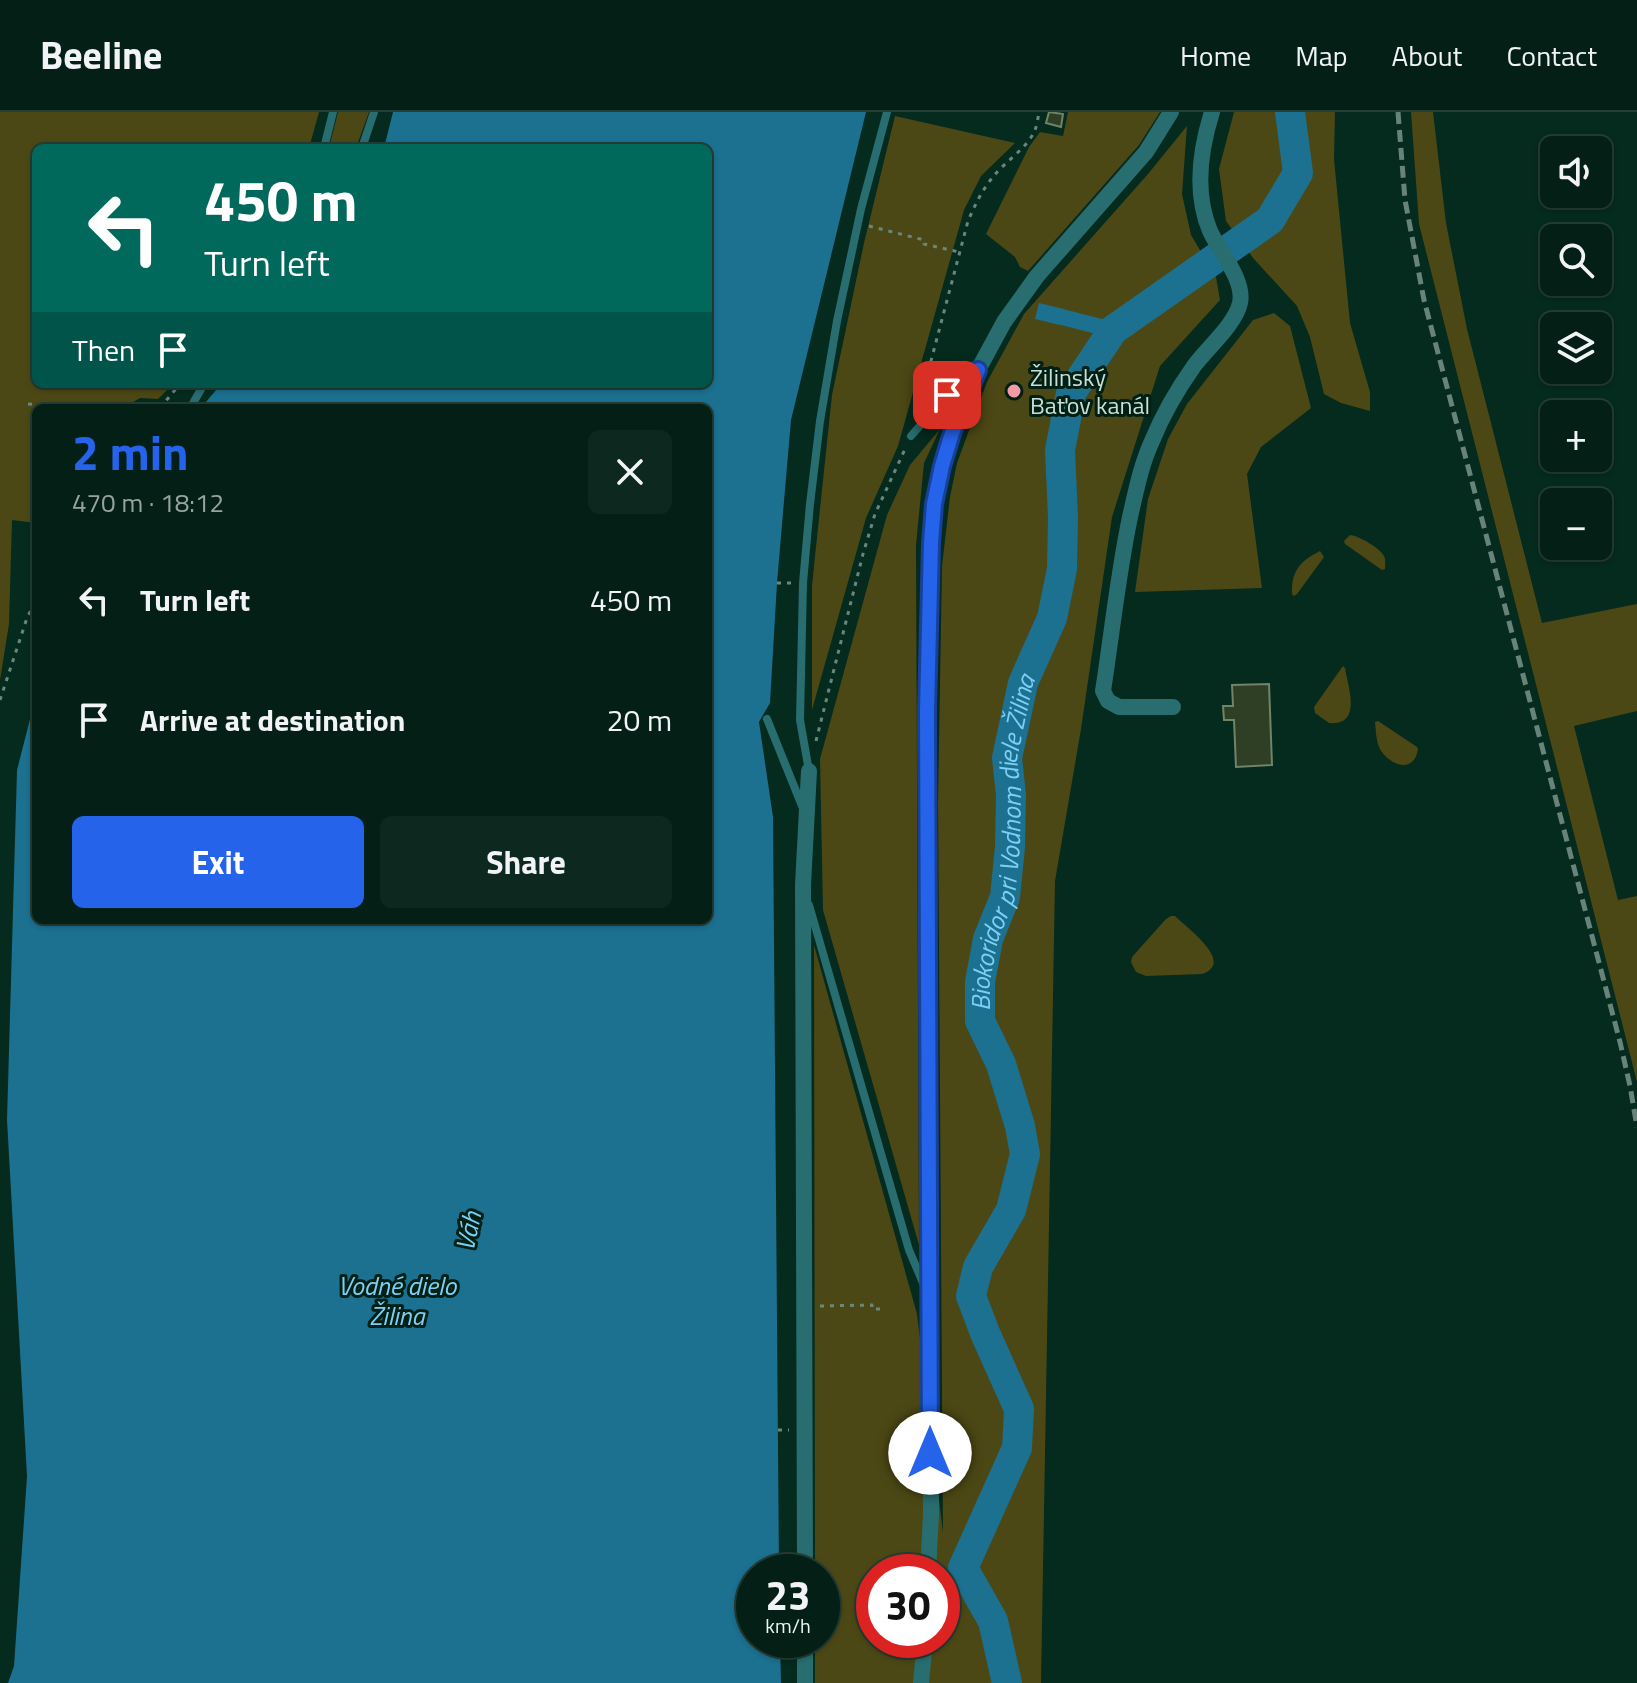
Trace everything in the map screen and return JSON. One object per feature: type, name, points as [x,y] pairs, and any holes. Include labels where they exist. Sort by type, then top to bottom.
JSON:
[{"type":"street","points":[[929,1554],[927,711],[934,504],[952,433],[978,370],[1004,322],[1037,276],[1146,152],[1171,112]]},
{"type":"street","points":[[1173,707],[1119,707],[1108,701],[1103,691],[1122,560],[1138,481],[1150,443],[1186,377],[1234,317],[1240,303],[1241,291],[1236,278],[1210,231],[1202,207],[1202,155],[1212,112]]},
{"type":"street","points":[[805,1554],[803,885],[809,771]]},
{"type":"street","points":[[805,1658],[805,1683]]},
{"type":"street","points":[[921,1683],[923,1658]]},
{"type":"lane","points":[[325,144],[333,112]]},
{"type":"lane","points":[[363,144],[374,112]]},
{"type":"lane","points":[[809,771],[800,720],[803,583],[820,421],[837,321],[887,112]]},
{"type":"lane","points":[[911,436],[964,375],[978,370]]},
{"type":"lane","points":[[767,719],[805,814]]},
{"type":"lane","points":[[803,885],[909,1250],[929,1298]]},
{"type":"path","points":[[816,743],[875,514],[911,436],[968,221],[990,179],[1029,140],[1036,129],[1039,112]]},
{"type":"path","points":[[858,225],[924,240],[924,244],[959,252]]},
{"type":"path","points":[[163,404],[177,388]]},
{"type":"path","points":[[28,404],[32,404]]},
{"type":"path","points":[[0,700],[32,608]]},
{"type":"path","points":[[804,1306],[872,1305],[872,1309],[881,1309]]},
{"type":"shaded area","points":[[0,112],[319,112],[310,144],[32,144],[32,388],[169,388],[158,399],[140,398],[130,404],[32,404],[32,522],[12,520],[9,624],[0,680]]},
{"type":"shaded area","points":[[338,112],[369,112],[357,144],[330,144]]},
{"type":"shaded area","points":[[1068,112],[1160,112],[1139,145],[1028,271],[986,234],[1029,147],[1040,132],[1063,136]]},
{"type":"shaded area","points":[[1234,112],[1335,112],[1334,159],[1350,323],[1370,392],[1370,411],[1341,403],[1324,394],[1310,337],[1297,306],[1253,258],[1226,221],[1219,169]]},
{"type":"shaded area","points":[[1411,112],[1433,112],[1446,223],[1467,329],[1542,623],[1637,604],[1637,711],[1574,726],[1618,900],[1637,896],[1637,1082],[1419,224]]},
{"type":"shaded area","points":[[895,116],[1015,143],[981,176],[964,210],[898,446],[866,518],[812,710],[812,585],[832,395]]},
{"type":"shaded area","points":[[1187,126],[1182,194],[1191,235],[1216,277],[1220,300],[1160,366],[1112,517],[1055,881],[1041,1683],[815,1683],[815,1658],[840,1658],[840,1554],[815,1554],[814,945],[917,1314],[943,1533],[938,801],[942,566],[957,463],[987,382],[1024,314]]},
{"type":"shaded area","points":[[1274,313],[1290,326],[1311,408],[1261,447],[1247,474],[1262,588],[1135,592],[1148,499],[1168,439],[1187,404],[1253,320]]},
{"type":"shaded area","points":[[940,429],[924,463],[916,545],[919,1245],[823,910],[820,759],[887,515],[910,465]]},
{"type":"shaded area","points":[[1350,535],[1382,553],[1385,569],[1382,570],[1345,544]]},
{"type":"shaded area","points":[[1320,551],[1324,557],[1294,596],[1293,579],[1298,568]]},
{"type":"shaded area","points":[[1343,666],[1350,695],[1350,712],[1340,722],[1329,723],[1315,713],[1314,707]]},
{"type":"shaded area","points":[[1375,722],[1417,747],[1412,762],[1401,765],[1384,755],[1377,739]]},
{"type":"shaded area","points":[[1171,916],[1175,916],[1206,945],[1214,962],[1211,969],[1202,974],[1146,976],[1136,972],[1132,957]]},
{"type":"water","name":"Vodné dielo Žilina","points":[[393,112],[866,112],[791,420],[770,703],[759,722],[773,817],[779,1554],[736,1554],[736,1658],[780,1658],[781,1683],[8,1683],[14,1666],[27,1476],[7,1120],[17,770],[32,712],[32,924],[712,924],[712,404],[204,404],[218,388],[712,388],[712,144],[385,144]]},
{"type":"water","points":[[1039,303],[1064,309],[1060,325],[1035,319]]},
{"type":"building","points":[[1049,112],[1063,114],[1061,127],[1046,123]]},
{"type":"building","points":[[1269,684],[1272,765],[1236,767],[1234,720],[1224,720],[1223,706],[1233,706],[1232,685]]},
{"type":"waterway","name":"Biokoridor pri Vodnom diele Žilina","points":[[1007,1683],[993,1621],[963,1568],[1017,1448],[1019,1409],[971,1296],[978,1267],[1011,1210],[1025,1154],[1001,1064],[980,1021],[980,982],[988,939],[1005,897],[1011,795],[1007,758],[1023,683],[1052,618],[1062,569],[1060,450],[1071,393],[1113,330],[1270,220],[1298,173],[1290,112]]},
{"type":"waterway","points":[[1062,317],[1113,330]]},
{"type":"railway","points":[[1398,112],[1405,200],[1424,300],[1620,1042],[1637,1127]]},
{"type":"place","name":"Žilinský Baťov kanál","points":[[1014,391]]},
{"type":"route","points":[[930,1453],[927,711],[931,543],[937,484],[952,433],[978,370],[964,375],[947,395]]},
{"type":"water label","name":"Váh","points":[[468,1231]]}]
